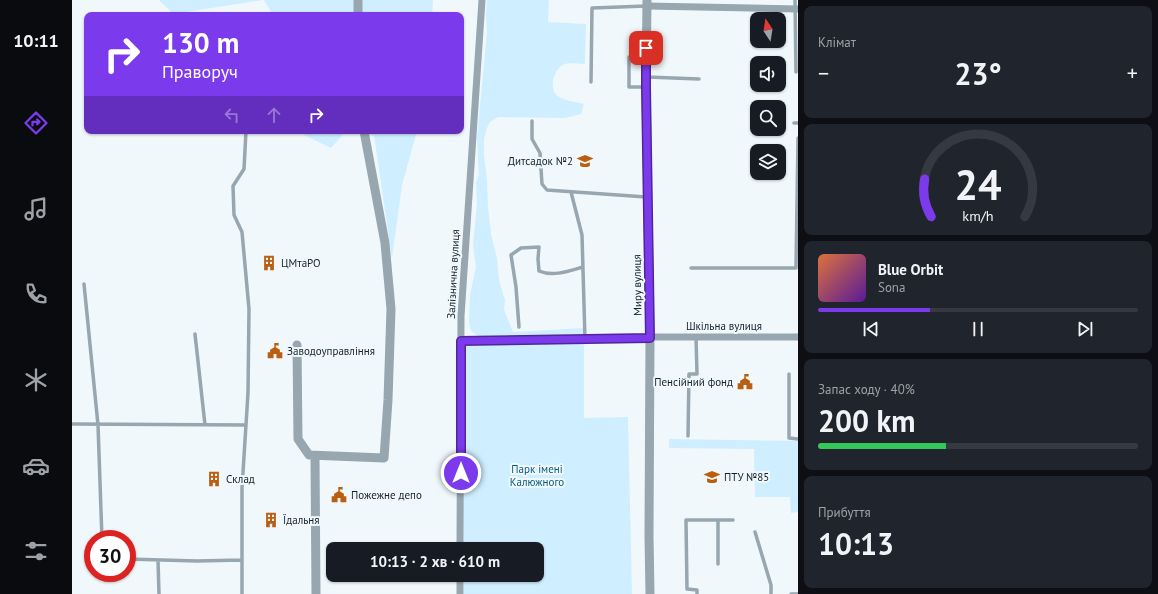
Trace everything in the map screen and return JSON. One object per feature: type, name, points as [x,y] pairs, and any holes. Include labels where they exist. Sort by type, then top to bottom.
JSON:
[{"type":"street","points":[[358,0],[358,12]]},
{"type":"street","name":"Залізнична вулиця","points":[[460,542],[461,316],[482,0]]},
{"type":"street","points":[[647,3],[796,9]]},
{"type":"street","name":"Миру вулиця","points":[[647,3],[646,87],[650,338],[650,594]]},
{"type":"street","points":[[297,345],[298,439],[309,455],[384,458],[388,400],[390,308],[385,243],[365,134]]},
{"type":"street","name":"Шкільна вулиця","points":[[650,338],[798,337]]},
{"type":"street","points":[[315,456],[316,594]]},
{"type":"street","points":[[460,582],[460,594]]},
{"type":"lane","points":[[794,0],[796,9],[796,72]]},
{"type":"lane","points":[[590,82],[592,8],[647,3]]},
{"type":"lane","points":[[629,57],[629,87],[646,87]]},
{"type":"lane","points":[[646,77],[699,79]]},
{"type":"lane","points":[[532,121],[532,139],[540,153],[542,184],[547,190],[648,197]]},
{"type":"lane","points":[[242,594],[242,488],[250,309],[242,232],[234,215],[233,186],[244,169],[246,134]]},
{"type":"lane","points":[[691,268],[796,268],[798,138]]},
{"type":"lane","points":[[571,192],[582,235],[585,339]]},
{"type":"lane","points":[[519,327],[516,287],[511,255],[521,248],[539,247],[539,271],[545,274],[564,273],[583,267]]},
{"type":"lane","points":[[84,284],[98,425],[102,530]]},
{"type":"lane","points":[[196,334],[205,425]]},
{"type":"lane","points":[[688,436],[689,374],[697,374],[696,337]]},
{"type":"lane","points":[[461,341],[650,338]]},
{"type":"lane","points":[[789,374],[789,438],[798,439]]},
{"type":"lane","points":[[72,424],[246,425]]},
{"type":"lane","points":[[697,594],[697,590],[687,589],[686,520],[733,520]]},
{"type":"lane","points":[[718,520],[718,564]]},
{"type":"lane","points":[[755,532],[771,585],[771,594]]},
{"type":"lane","points":[[136,559],[197,561],[242,560]]},
{"type":"lane","points":[[158,560],[159,594]]},
{"type":"lane","points":[[791,594],[798,594]]},
{"type":"green space","points":[[159,0],[263,0],[186,12],[171,12]]},
{"type":"green space","points":[[264,0],[433,0],[432,12],[271,12]]},
{"type":"green space","points":[[487,0],[549,0],[548,22],[586,24],[585,64],[570,63],[563,65],[557,71],[553,81],[554,90],[559,97],[584,104],[581,114],[565,118],[498,117],[490,122],[486,130],[484,140],[491,234],[497,258],[499,280],[505,300],[504,310],[513,332],[585,328],[584,334],[547,338],[479,337],[471,331],[469,323],[470,295],[476,267],[473,246],[477,203],[476,183],[479,175],[477,138],[487,32]]},
{"type":"green space","points":[[304,134],[343,134],[331,148]]},
{"type":"green space","points":[[367,134],[416,134],[402,185],[392,258],[374,135]]},
{"type":"green space","name":"Парк імені Калюжного","points":[[584,343],[584,418],[628,417],[632,594],[464,594],[464,582],[544,582],[544,542],[464,542],[464,345]]},
{"type":"green space","points":[[669,439],[798,441],[798,512],[791,513],[790,497],[755,497],[754,449],[669,448]]},
{"type":"place","name":"Дитсадок №2","points":[[585,161]]},
{"type":"place","name":"ЦМтаРО","points":[[269,263]]},
{"type":"place","name":"Заводоуправління","points":[[275,351]]},
{"type":"place","name":"Пенсійний фонд","points":[[745,382]]},
{"type":"place","name":"ПТУ №85","points":[[712,477]]},
{"type":"place","name":"Склад","points":[[214,479]]},
{"type":"place","name":"Пожежне депо","points":[[339,495]]},
{"type":"place","name":"Їдальня","points":[[271,520]]},
{"type":"route","points":[[461,473],[461,341],[650,338],[646,48]]}]
